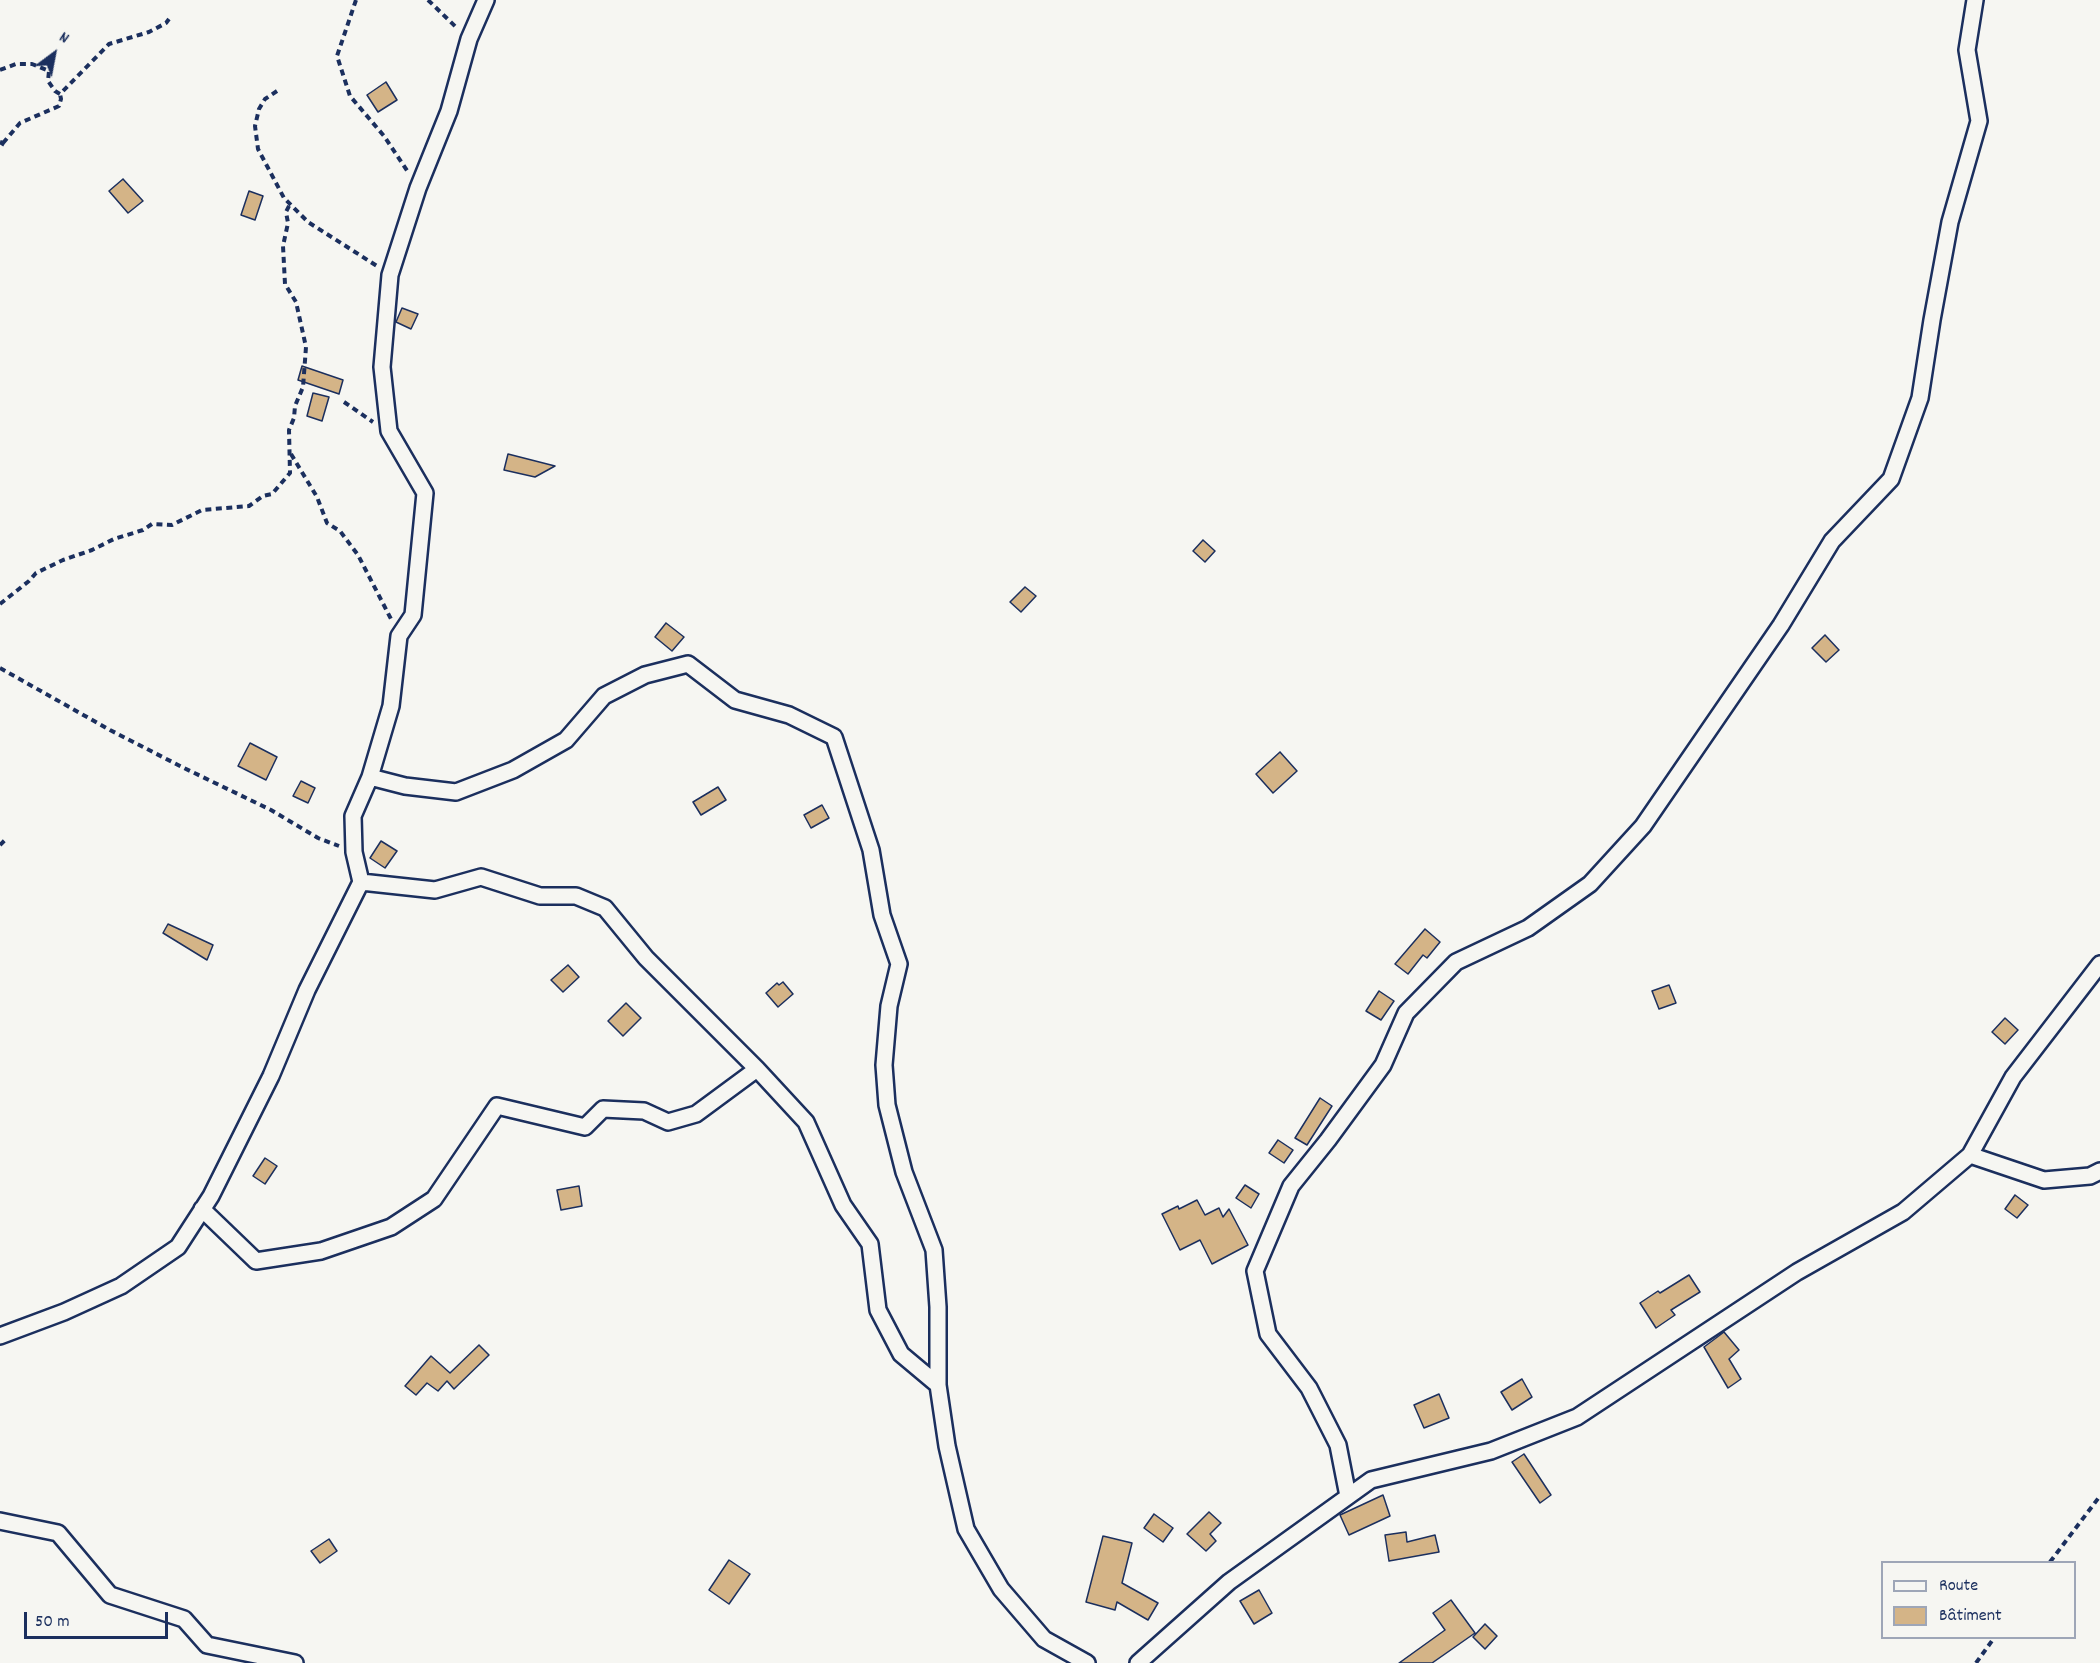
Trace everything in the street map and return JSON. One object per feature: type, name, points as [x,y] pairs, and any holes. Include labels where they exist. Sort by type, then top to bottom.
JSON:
[{"type":"street","points":[[0,1336],[64,1312],[121,1286],[178,1247],[202,1209],[271,1076],[306,990],[361,882],[354,852],[353,816],[370,777],[391,706],[399,636],[413,615],[425,494],[389,431],[382,367],[390,275],[418,188],[449,111],[469,39],[486,0]]},
{"type":"street","points":[[1348,1496],[1338,1445],[1309,1388],[1268,1334],[1254,1271],[1291,1186],[1383,1065],[1406,1013],[1456,962],[1528,928],[1590,884],[1635,834],[1781,625],[1832,541],[1891,479],[1920,398],[1950,222],[1979,121],[1966,50],[1975,0]]},
{"type":"street","points":[[370,777],[405,786],[456,792],[513,770],[566,740],[604,696],[645,675],[688,664],[735,700],[789,715],[834,737],[871,850],[882,915],[899,964],[889,1006],[884,1065],[887,1105],[904,1172],[934,1250],[938,1307],[938,1385],[947,1446],[966,1529],[1001,1589],[1044,1639],[1087,1663]]},
{"type":"street","points":[[361,882],[435,890],[481,877],[540,896],[576,896],[605,908],[646,958],[757,1069],[806,1122],[843,1205],[870,1244],[878,1310],[901,1354],[938,1385]]},
{"type":"street","points":[[1138,1663],[1229,1582],[1371,1480],[1491,1451],[1577,1417],[1797,1272],[1903,1212],[1970,1155],[2013,1077],[2100,964]]},
{"type":"street","points":[[202,1209],[256,1261],[321,1251],[391,1227],[434,1199],[496,1106],[585,1127],[603,1109],[644,1111],[668,1122],[696,1114],[757,1069]]},
{"type":"street","points":[[1970,1155],[2044,1180],[2090,1176],[2100,1171]]},
{"type":"street","points":[[0,1521],[58,1533],[110,1595],[184,1619],[207,1645],[295,1663]]},
{"type":"path","points":[[356,0],[337,56],[350,96],[384,136],[418,188]]},
{"type":"path","points":[[428,0],[469,39]]},
{"type":"path","points":[[0,148],[1,142],[20,123],[59,106],[60,94],[109,44],[149,32],[169,19]]},
{"type":"path","points":[[0,70],[15,64],[32,64],[49,71],[48,81],[60,94]]},
{"type":"path","points":[[277,91],[265,99],[255,126],[258,149],[284,198],[308,222],[390,275]]},
{"type":"path","points":[[0,604],[36,573],[114,539],[143,530],[152,524],[172,525],[202,510],[254,504],[263,496],[272,494],[290,473],[289,430],[294,418],[294,406],[303,387],[306,347],[296,302],[285,284],[284,246],[288,223],[286,212],[290,204]]},
{"type":"path","points":[[344,402],[389,431]]},
{"type":"path","points":[[290,453],[317,497],[327,523],[340,531],[358,555],[399,636]]},
{"type":"path","points":[[0,668],[184,768],[272,810],[318,838],[354,852]]},
{"type":"path","points":[[0,845],[4,840]]},
{"type":"path","points":[[2052,1561],[2100,1497]]},
{"type":"path","points":[[1976,1663],[1993,1639]]},
{"type":"building","points":[[386,82],[397,100],[378,112],[367,95]]},
{"type":"building","points":[[123,179],[143,201],[128,213],[109,191]]},
{"type":"building","points":[[249,191],[263,196],[255,220],[241,215]]},
{"type":"building","points":[[402,308],[418,314],[411,329],[396,322]]},
{"type":"building","points":[[302,366],[343,380],[339,394],[298,380]]},
{"type":"building","points":[[313,393],[329,397],[322,421],[307,416]]},
{"type":"building","points":[[508,454],[555,466],[535,477],[504,470]]},
{"type":"building","points":[[1203,540],[1215,551],[1205,562],[1193,551]]},
{"type":"building","points":[[1025,587],[1036,596],[1021,612],[1010,602]]},
{"type":"building","points":[[666,623],[684,637],[672,651],[655,637]]},
{"type":"building","points":[[1825,635],[1839,650],[1826,662],[1812,648]]},
{"type":"building","points":[[250,743],[277,757],[266,780],[238,766]]},
{"type":"building","points":[[1280,752],[1297,771],[1273,793],[1256,774]]},
{"type":"building","points":[[301,781],[315,788],[308,803],[293,796]]},
{"type":"building","points":[[718,787],[726,800],[701,815],[693,802]]},
{"type":"building","points":[[822,805],[829,818],[811,828],[804,815]]},
{"type":"building","points":[[381,841],[397,851],[385,868],[370,858]]},
{"type":"building","points":[[168,924],[213,945],[207,960],[163,933]]},
{"type":"building","points":[[1425,929],[1440,942],[1427,958],[1423,955],[1408,974],[1395,964]]},
{"type":"building","points":[[568,965],[579,977],[563,992],[551,980]]},
{"type":"building","points":[[783,982],[793,994],[778,1007],[766,993],[777,983],[779,985]]},
{"type":"building","points":[[1669,985],[1676,1003],[1659,1009],[1652,991]]},
{"type":"building","points":[[1379,991],[1394,1001],[1381,1020],[1366,1011]]},
{"type":"building","points":[[626,1003],[641,1018],[623,1036],[608,1021]]},
{"type":"building","points":[[2005,1018],[2018,1030],[2005,1044],[1992,1032]]},
{"type":"building","points":[[1320,1098],[1332,1106],[1307,1145],[1295,1138]]},
{"type":"building","points":[[1278,1140],[1293,1150],[1284,1163],[1269,1153]]},
{"type":"building","points":[[265,1158],[277,1166],[265,1184],[253,1176]]},
{"type":"building","points":[[1245,1185],[1259,1194],[1251,1208],[1236,1198]]},
{"type":"building","points":[[579,1186],[582,1206],[561,1210],[557,1190]]},
{"type":"building","points":[[2015,1195],[2028,1205],[2017,1218],[2005,1209]]},
{"type":"building","points":[[1197,1200],[1205,1215],[1219,1208],[1223,1217],[1229,1209],[1248,1245],[1212,1264],[1200,1240],[1180,1250],[1162,1214]]},
{"type":"building","points":[[1689,1275],[1700,1292],[1671,1310],[1675,1315],[1656,1328],[1640,1303]]},
{"type":"building","points":[[1724,1332],[1739,1350],[1729,1359],[1741,1379],[1728,1388],[1704,1347]]},
{"type":"building","points":[[479,1345],[489,1355],[454,1389],[447,1381],[438,1391],[427,1383],[416,1395],[405,1386],[431,1356],[450,1373]]},
{"type":"building","points":[[1522,1379],[1532,1397],[1512,1410],[1501,1392]]},
{"type":"building","points":[[1439,1394],[1449,1418],[1424,1428],[1414,1405]]},
{"type":"building","points":[[1524,1454],[1551,1495],[1540,1503],[1512,1462]]},
{"type":"building","points":[[1383,1495],[1390,1516],[1349,1535],[1340,1515]]},
{"type":"building","points":[[1209,1512],[1221,1523],[1210,1534],[1216,1541],[1206,1551],[1187,1534]]},
{"type":"building","points":[[1154,1514],[1173,1528],[1163,1542],[1144,1528]]},
{"type":"building","points":[[1406,1532],[1407,1542],[1435,1535],[1439,1552],[1389,1561],[1385,1535]]},
{"type":"building","points":[[1103,1536],[1132,1543],[1122,1583],[1158,1603],[1148,1620],[1117,1602],[1115,1610],[1086,1602]]},
{"type":"building","points":[[329,1539],[337,1551],[320,1563],[311,1551]]},
{"type":"building","points":[[729,1560],[750,1574],[729,1604],[709,1590]]},
{"type":"building","points":[[1259,1590],[1272,1613],[1254,1624],[1240,1601]]},
{"type":"building","points":[[1451,1600],[1475,1633],[1432,1663],[1399,1663],[1445,1630],[1433,1613]]},
{"type":"building","points":[[1485,1624],[1497,1636],[1485,1649],[1473,1637]]}]
